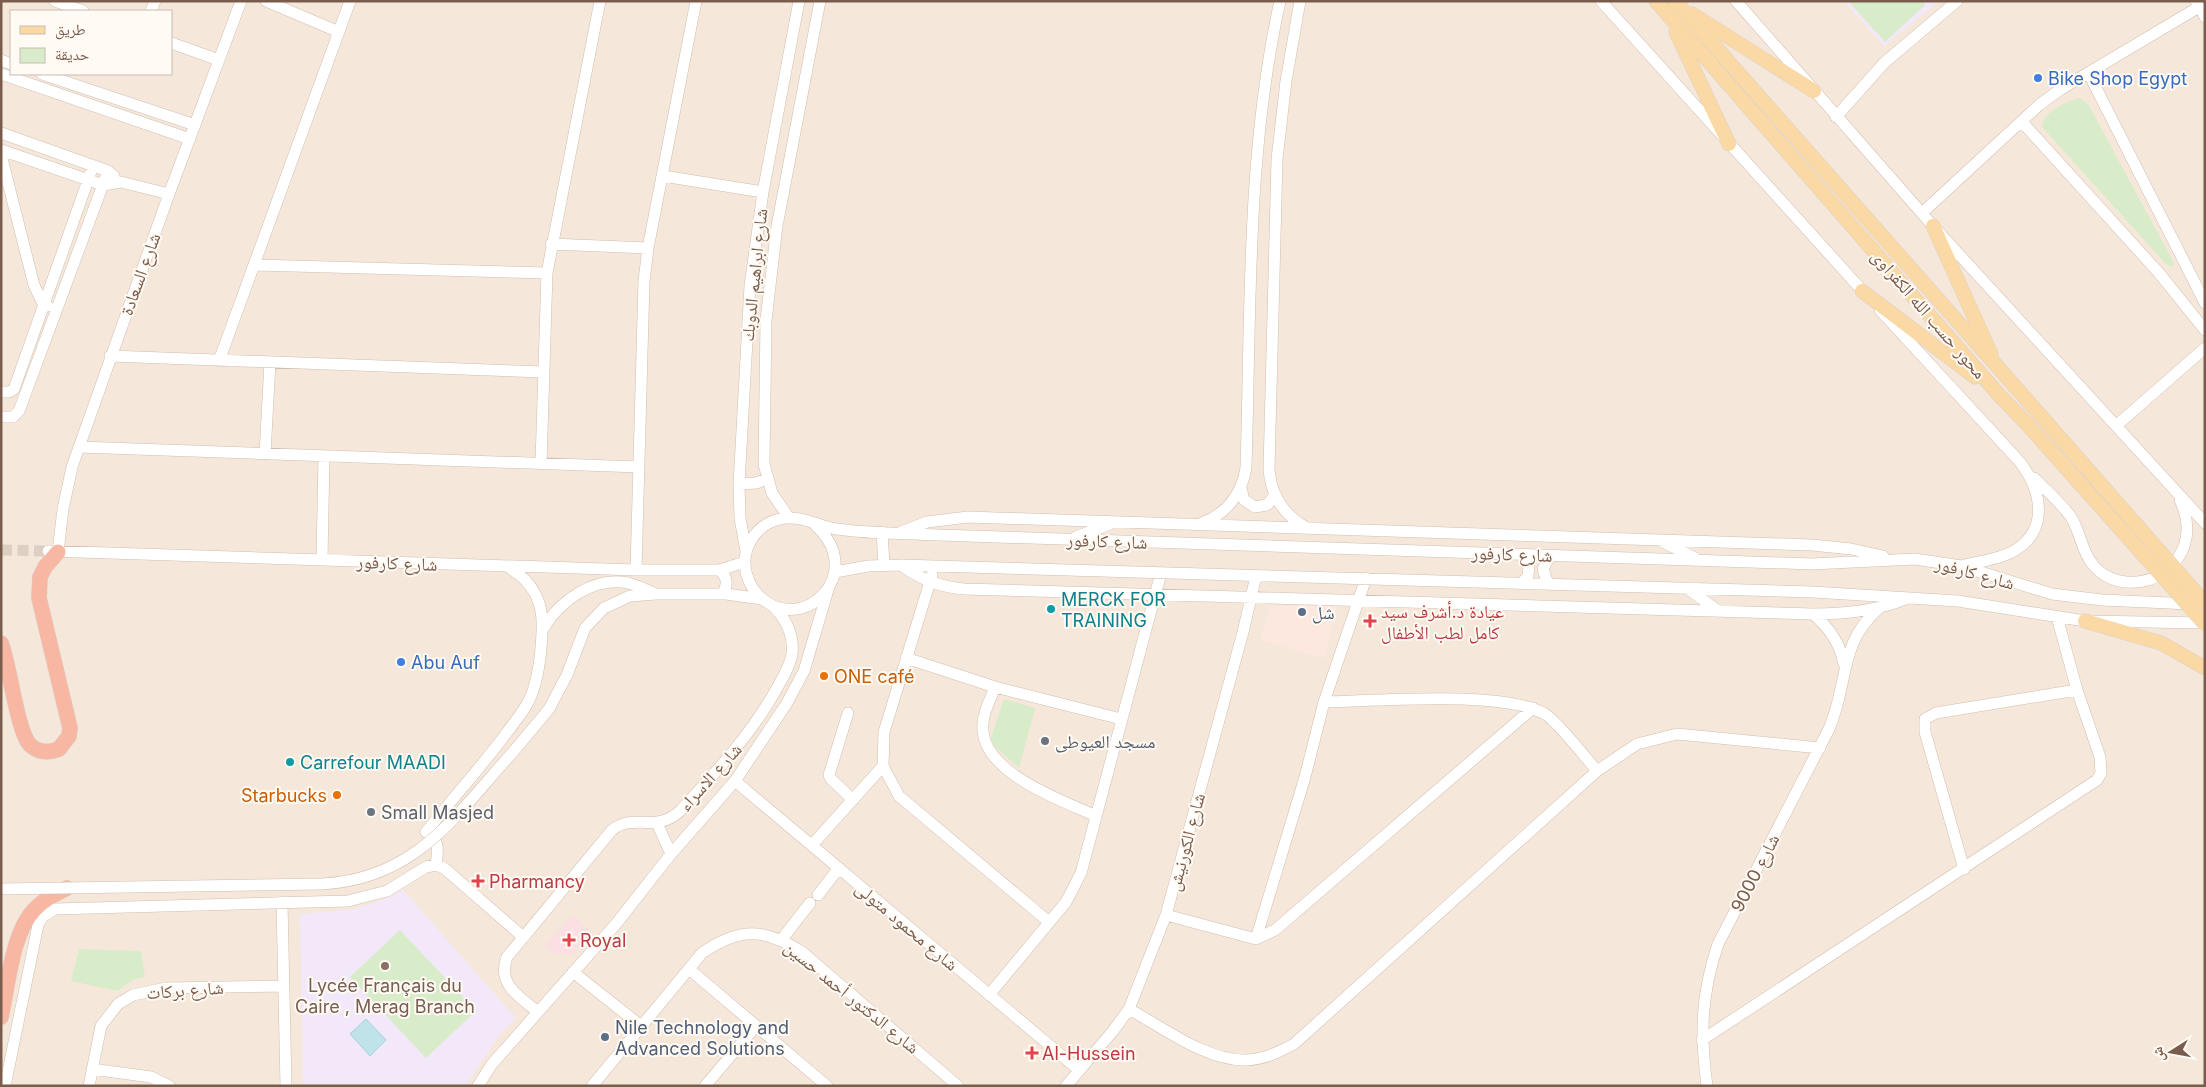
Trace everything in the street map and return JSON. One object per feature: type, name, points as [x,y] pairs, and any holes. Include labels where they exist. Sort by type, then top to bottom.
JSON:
[{"type":"highway","points":[[1,643],[25,737],[36,749],[43,752],[59,749],[69,736],[70,728],[41,609],[38,588],[53,551]]},
{"type":"highway","points":[[1,1017],[18,941],[24,923],[42,902],[67,888]]},
{"type":"main road","name":"محور حسب الله الكفراوى","points":[[1656,1],[1674,7],[2040,415],[2205,603]]},
{"type":"main road","points":[[1674,7],[1729,144]]},
{"type":"main road","points":[[1674,7],[1814,91]]},
{"type":"main road","name":"محور حسب الله الكفراوى","points":[[1674,7],[1999,395],[2205,623]]},
{"type":"main road","points":[[1933,226],[1998,369]]},
{"type":"main road","points":[[1862,291],[1999,395]]},
{"type":"main road","points":[[2085,621],[2161,643],[2205,668]]},
{"type":"street","points":[[55,1],[80,10]]},
{"type":"street","name":"شارع السعادة","points":[[53,551],[66,488],[110,356],[241,1]]},
{"type":"street","points":[[266,1],[339,32]]},
{"type":"street","points":[[220,361],[350,1]]},
{"type":"street","points":[[541,464],[547,273],[551,244],[600,1]]},
{"type":"street","points":[[636,570],[644,281],[648,248],[696,1]]},
{"type":"street","name":"شارع ابراهيم الدوبك","points":[[746,557],[740,518],[739,484],[750,286],[763,192],[799,1]]},
{"type":"street","name":"شارع ابراهيم الدوبك","points":[[789,518],[776,499],[767,479],[764,449],[769,288],[777,226],[820,1]]},
{"type":"street","points":[[1199,524],[1224,511],[1241,488],[1246,468],[1256,158],[1265,78],[1280,1]]},
{"type":"street","points":[[1300,1],[1281,120],[1275,199],[1269,469],[1275,495],[1285,511],[1308,528]]},
{"type":"street","points":[[1601,1],[1862,291],[2070,516],[2077,526],[2090,562],[2109,577],[2132,583],[2156,578],[2175,563],[2186,541],[2187,529],[2186,517],[2176,494]]},
{"type":"street","points":[[1736,1],[1922,214],[2117,425],[2176,494],[2205,523]]},
{"type":"street","points":[[1836,117],[1884,63],[1957,1]]},
{"type":"street","points":[[1922,214],[2053,95],[2197,4],[2205,17]]},
{"type":"street","points":[[172,43],[219,60]]},
{"type":"street","points":[[1,74],[190,138]]},
{"type":"street","points":[[2089,74],[2204,301]]},
{"type":"street","points":[[45,75],[195,124]]},
{"type":"street","points":[[2022,122],[2159,273],[2205,330]]},
{"type":"street","points":[[1,133],[108,171],[121,182],[169,194]]},
{"type":"street","points":[[1,150],[103,186],[121,182]]},
{"type":"street","points":[[1,154],[34,285],[44,304],[57,309]]},
{"type":"street","points":[[1,392],[9,392],[14,389],[93,166]]},
{"type":"street","points":[[2,421],[13,417],[18,410],[108,171]]},
{"type":"street","points":[[663,176],[763,192]]},
{"type":"street","points":[[551,244],[648,248]]},
{"type":"street","points":[[256,265],[547,273]]},
{"type":"street","points":[[2117,425],[2205,348]]},
{"type":"street","points":[[110,356],[543,372]]},
{"type":"street","points":[[265,454],[270,362]]},
{"type":"street","points":[[79,447],[638,467]]},
{"type":"street","points":[[322,560],[324,456]]},
{"type":"street","points":[[1960,566],[2009,553],[2021,546],[2030,536],[2037,524],[2039,510],[2038,496],[2028,472]]},
{"type":"street","points":[[739,484],[751,484],[767,479]]},
{"type":"street","points":[[1241,488],[1244,500],[1255,507],[1267,505],[1275,495]]},
{"type":"street","points":[[1,889],[322,884],[358,880],[376,875],[393,868],[424,848],[513,752],[549,709],[567,676],[578,641],[593,617],[616,600],[630,596],[656,594],[722,594],[762,599],[785,609],[804,606],[820,598],[828,588],[835,572],[835,558],[832,545],[825,534],[815,525],[802,519],[789,518],[767,524],[751,540],[746,557],[749,583],[762,599]]},
{"type":"street","points":[[900,532],[927,522],[954,518],[1199,524],[1832,546],[1871,552],[1892,558]]},
{"type":"street","points":[[1070,540],[1116,522]]},
{"type":"street","name":"شارع كارفور","points":[[815,525],[836,529],[882,532],[1070,540],[1410,549],[1550,556],[1812,564],[1892,558],[1930,560],[1960,566],[2052,594],[2102,600],[2205,603]]},
{"type":"street","points":[[1388,530],[1410,549]]},
{"type":"street","points":[[882,532],[884,565]]},
{"type":"street","points":[[1659,540],[1699,560]]},
{"type":"street","name":"شارع كارفور","points":[[53,551],[636,570],[719,570],[746,557]]},
{"type":"street","points":[[1521,555],[1530,566],[1528,576],[1522,583]]},
{"type":"street","points":[[1548,584],[1543,570],[1550,556]]},
{"type":"street","name":"شارع كارفور","points":[[835,572],[884,565],[901,565],[1687,588],[1910,597],[1991,605],[2085,621],[2205,623]]},
{"type":"street","points":[[901,565],[930,582],[964,589],[1814,614],[1848,613],[1879,608],[1910,597]]},
{"type":"street","points":[[436,865],[438,851],[436,841],[427,830],[500,742],[526,706],[538,673],[543,614],[535,592],[520,574],[506,566]]},
{"type":"street","points":[[934,566],[884,732],[883,766],[898,796],[1049,922]]},
{"type":"street","points":[[719,570],[726,580],[726,587],[722,594]]},
{"type":"street","points":[[989,995],[1066,902],[1081,873],[1160,573]]},
{"type":"street","name":"شارع الكورنيش","points":[[1066,1086],[1113,1031],[1129,1009],[1166,915],[1256,576]]},
{"type":"street","points":[[1256,939],[1324,702],[1366,578]]},
{"type":"street","points":[[542,630],[553,614],[566,601],[595,586],[627,583],[656,594]]},
{"type":"street","name":"شارع الاسراء","points":[[478,1086],[492,1064],[616,924],[671,854],[734,781],[787,703],[804,671],[828,588]]},
{"type":"street","points":[[1687,588],[1718,611]]},
{"type":"street","points":[[2165,603],[2172,610],[2172,617],[2169,623]]},
{"type":"street","name":"شارع الاسراء","points":[[537,1011],[513,992],[504,975],[507,957],[522,936],[612,830],[626,822],[657,823],[676,815],[731,756],[756,723],[790,662],[792,639],[787,624],[773,605]]},
{"type":"street","name":"شارع 9000","points":[[1705,1085],[1702,1005],[1708,974],[1718,944],[1838,710],[1852,641],[1859,629],[1879,608]]},
{"type":"street","points":[[1814,614],[1824,622],[1835,638],[1845,669]]},
{"type":"street","points":[[1702,1040],[2097,780],[2101,773],[2100,757],[2077,690],[2057,617]]},
{"type":"street","points":[[906,658],[995,687],[1121,719]]},
{"type":"street","points":[[995,687],[983,726],[986,744],[992,754],[1027,784],[1096,816]]},
{"type":"street","points":[[1964,869],[1925,732],[1925,720],[1936,713],[2077,690]]},
{"type":"street","points":[[1324,702],[1462,700],[1507,702],[1533,708],[1547,715],[1597,771]]},
{"type":"street","points":[[1166,915],[1256,939],[1274,930],[1533,708]]},
{"type":"street","points":[[848,713],[829,775],[853,800]]},
{"type":"street","points":[[1129,1009],[1198,1048],[1221,1057],[1246,1060],[1271,1055],[1294,1044],[1597,771],[1637,744],[1677,734],[1820,748]]},
{"type":"street","points":[[812,845],[883,766]]},
{"type":"street","name":"شارع محمود متولى","points":[[734,781],[1079,1070]]},
{"type":"street","points":[[657,823],[671,854]]},
{"type":"street","points":[[5,1086],[38,925],[48,912],[64,907],[335,902],[362,899],[387,891],[426,867],[436,865],[444,868],[522,936]]},
{"type":"street","points":[[782,939],[839,868]]},
{"type":"street","points":[[282,902],[286,1086]]},
{"type":"street","name":"شارع الدكتور أحمد حسين","points":[[592,1086],[702,953],[726,939],[740,934],[761,934],[782,939],[802,952],[954,1084]]},
{"type":"street","points":[[689,970],[827,1086]]},
{"type":"street","points":[[573,972],[641,1026]]},
{"type":"street","name":"شارع بركات","points":[[89,1086],[101,1026],[118,1004],[133,995],[166,988],[284,986]]},
{"type":"street","points":[[705,1086],[756,1026]]},
{"type":"street","points":[[92,1069],[151,1077],[169,1086]]},
{"type":"shaded area","points":[[1,1],[2205,1],[2205,1086],[1,1086]]},
{"type":"shaded area","points":[[1844,1],[1939,1],[1884,46]]},
{"type":"shaded area","points":[[1337,605],[1324,658],[1260,640],[1270,606]]},
{"type":"shaded area","name":"Lycée Français du Caire , Merag Branch","points":[[403,890],[516,1018],[498,1037],[465,1086],[303,1086],[300,914],[354,909],[387,898]]},
{"type":"shaded area","name":"Royal","points":[[573,915],[593,933],[572,954],[553,954],[544,946]]},
{"type":"green space","points":[[1848,1],[1922,1],[1925,5],[1885,42]]},
{"type":"green space","points":[[2080,98],[2088,104],[2174,263],[2173,266],[2165,263],[2042,127],[2046,117],[2056,108]]},
{"type":"green space","points":[[1004,699],[1035,708],[1019,768],[994,746],[991,738]]},
{"type":"green space","points":[[400,930],[476,1011],[426,1058],[350,977]]},
{"type":"green space","points":[[79,949],[141,951],[145,977],[132,980],[118,991],[71,981]]},
{"type":"water","points":[[366,1019],[386,1040],[370,1056],[350,1034]]},
{"type":"tunnel","points":[[1,550],[48,551]]},
{"type":"place","name":"Bike Shop Egypt","points":[[2038,78]]},
{"type":"place","name":"MERCK FOR TRAINING","points":[[1051,609]]},
{"type":"place","name":"شل","points":[[1302,612]]},
{"type":"place","name":"عيادة د.أشرف سيد كامل لطب الأطفال","points":[[1370,621]]},
{"type":"place","name":"Abu Auf","points":[[401,662]]},
{"type":"place","name":"ONE café","points":[[824,676]]},
{"type":"place","name":"مسجد العيوطى","points":[[1045,741]]},
{"type":"place","name":"Carrefour MAADI","points":[[290,762]]},
{"type":"place","name":"Starbucks","points":[[337,795]]},
{"type":"place","name":"Small Masjed","points":[[371,812]]},
{"type":"place","name":"Pharmancy","points":[[478,881]]},
{"type":"place","name":"Royal","points":[[569,940]]},
{"type":"place","name":"Lycée Français du Caire , Merag Branch","points":[[385,966]]},
{"type":"place","name":"Nile Technology and Advanced Solutions","points":[[605,1037]]},
{"type":"place","name":"Al-Hussein","points":[[1032,1053]]}]
